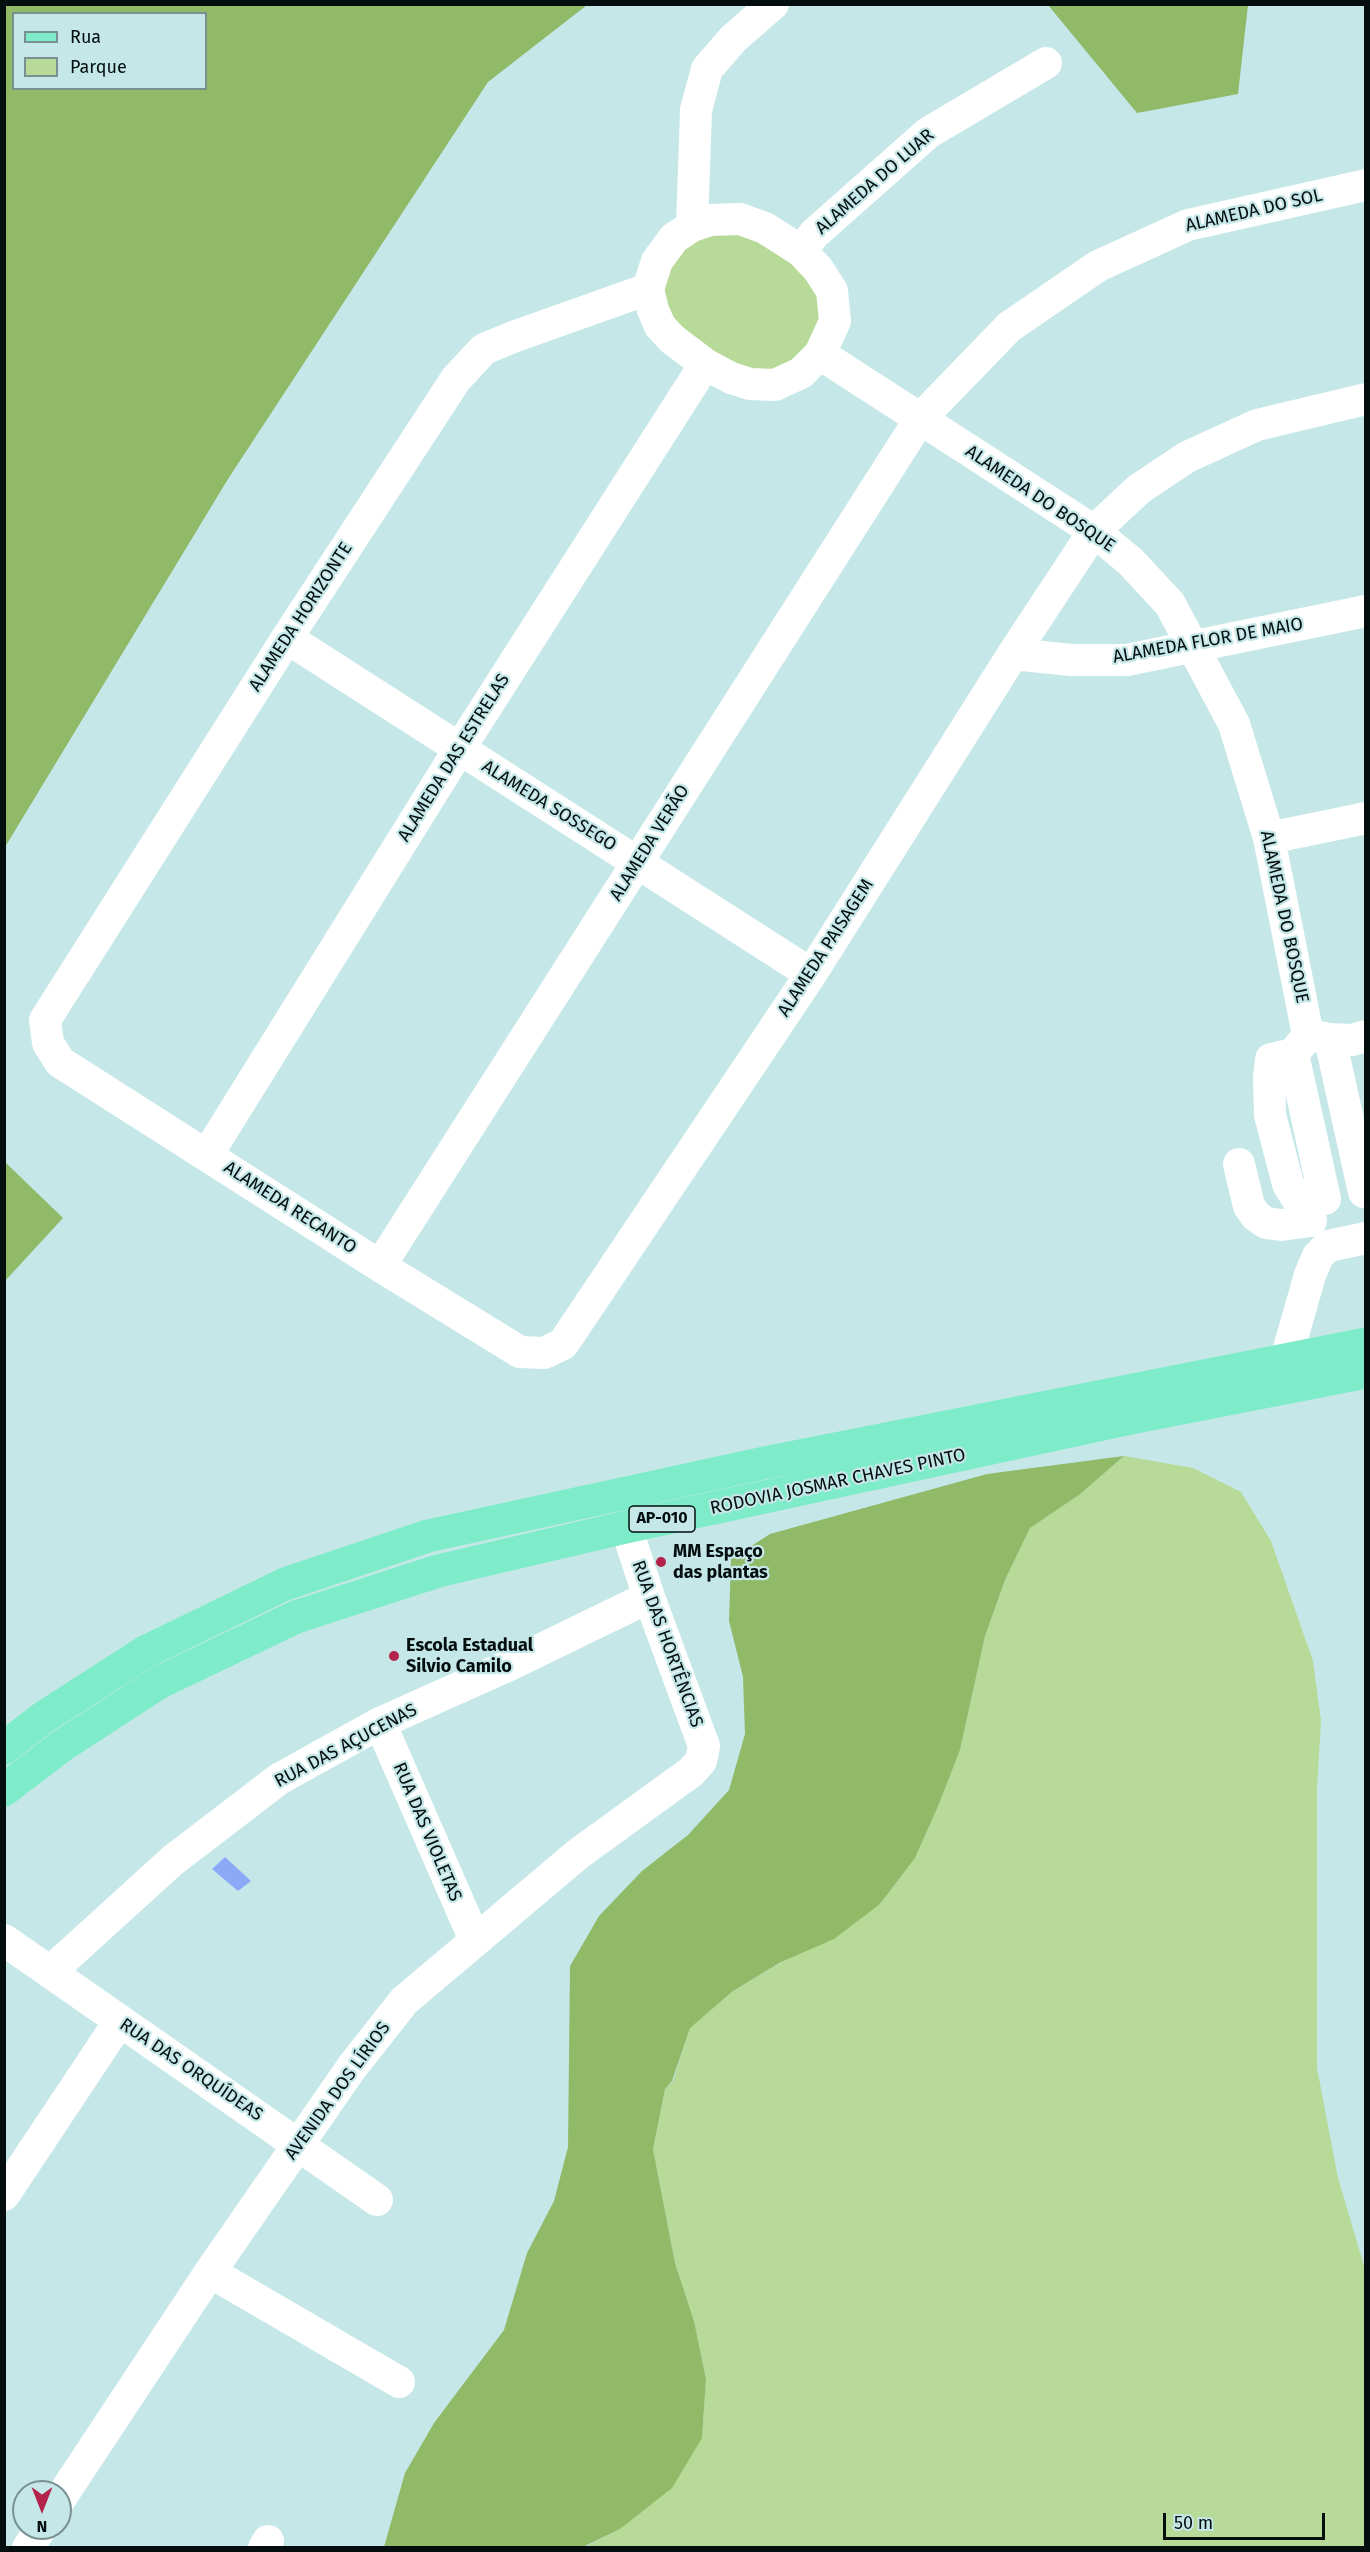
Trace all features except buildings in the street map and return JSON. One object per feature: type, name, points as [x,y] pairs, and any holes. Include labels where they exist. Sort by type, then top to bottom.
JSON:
[{"type":"main road","name":"RODOVIA JOSMAR CHAVES PINTO","points":[[4,1748],[44,1717],[145,1652],[285,1584],[428,1536],[764,1463],[1365,1344]]},
{"type":"main road","name":"RODOVIA JOSMAR CHAVES PINTO","points":[[4,1790],[63,1744],[160,1682],[296,1617],[438,1571],[626,1527],[1130,1418],[1365,1372]]},
{"type":"main road","points":[[764,1463],[772,1497]]},
{"type":"street","points":[[692,226],[696,110],[707,69],[733,39],[773,4]]},
{"type":"street","name":"ALAMEDA DO LUAR","points":[[801,251],[814,234],[928,134],[1046,63]]},
{"type":"street","name":"ALAMEDA DO SOL","points":[[920,419],[1009,327],[1098,266],[1188,225],[1365,185]]},
{"type":"street","points":[[740,219],[765,228],[801,251],[818,269],[832,291],[835,321],[820,354],[801,373],[775,385],[750,384],[732,378],[705,364],[672,339],[660,326],[648,289],[657,261],[674,238],[692,226],[710,220],[740,219]]},
{"type":"street","name":"ALAMEDA HORIZONTE","points":[[48,1042],[45,1020],[287,638],[456,379],[484,350],[513,337],[648,289]]},
{"type":"street","name":"ALAMEDA DO BOSQUE","points":[[820,354],[1094,531],[1131,562],[1170,604],[1234,724],[1336,1044]]},
{"type":"street","name":"ALAMEDA DAS ESTRELAS","points":[[207,1155],[460,748],[705,364]]},
{"type":"street","name":"ALAMEDA PAISAGEM","points":[[544,1353],[563,1344],[812,974],[1013,654],[1094,531],[1139,489],[1187,457],[1257,425],[1365,399]]},
{"type":"street","name":"ALAMEDA VERÃO","points":[[380,1266],[920,419]]},
{"type":"street","name":"ALAMEDA FLOR DE MAIO","points":[[1013,654],[1071,660],[1127,660],[1365,611]]},
{"type":"street","name":"ALAMEDA SOSSEGO","points":[[287,638],[812,974]]},
{"type":"street","points":[[1269,838],[1365,818]]},
{"type":"street","name":"ALAMEDA RECANTO","points":[[48,1042],[60,1062],[380,1266],[520,1352],[544,1353]]},
{"type":"street","points":[[1239,1164],[1249,1206],[1256,1216],[1266,1223],[1281,1225],[1365,1192],[1336,1044]]},
{"type":"street","points":[[1318,1256],[1318,1210],[1336,1044]]},
{"type":"street","points":[[1286,1359],[1310,1275],[1318,1256],[1328,1246],[1365,1238]]},
{"type":"street","name":"RUA DAS HORTÊNCIAS","points":[[626,1527],[649,1597],[704,1746],[701,1761]]},
{"type":"street","name":"RUA DAS AÇUCENAS","points":[[51,1971],[172,1861],[279,1779],[380,1723],[505,1667],[649,1597]]},
{"type":"street","name":"RUA DAS VIOLETAS","points":[[380,1723],[475,1940]]},
{"type":"street","name":"AVENIDA DOS LÍRIOS","points":[[72,2481],[298,2144],[352,2067],[404,2001],[578,1854],[691,1772],[701,1761]]},
{"type":"street","name":"RUA DAS ORQUÍDEAS","points":[[4,1940],[377,2200]]},
{"type":"street","points":[[4,2195],[119,2022]]},
{"type":"street","points":[[210,2272],[399,2382]]},
{"type":"green space","points":[[5,4],[587,5],[488,82],[228,479],[5,847]]},
{"type":"green space","points":[[1048,5],[1248,5],[1238,94],[1137,113]]},
{"type":"green space","points":[[738,232],[759,239],[792,261],[820,295],[822,319],[809,346],[793,362],[772,372],[752,371],[712,353],[671,319],[662,290],[669,267],[683,247],[697,238]]},
{"type":"green space","points":[[5,1162],[63,1218],[4,1281]]},
{"type":"green space","points":[[1124,1456],[1193,1468],[1241,1492],[1271,1541],[1313,1661],[1321,1721],[1317,1788],[1317,2068],[1338,2178],[1365,2269],[1365,2547],[583,2548],[620,2529],[702,2438],[706,2379],[694,2321],[675,2263],[653,2149],[665,2089],[673,2081],[690,2027],[733,1991],[880,1904],[915,1858],[960,1750],[985,1636],[1005,1580],[1030,1528],[1079,1495]]},
{"type":"green space","points":[[1124,1456],[1079,1495],[1030,1528],[1005,1580],[985,1636],[960,1750],[915,1858],[880,1904],[834,1939],[781,1962],[733,1991],[690,2028],[672,2081],[665,2089],[653,2149],[675,2263],[694,2321],[706,2379],[702,2438],[672,2488],[620,2529],[583,2547],[384,2547],[405,2473],[434,2423],[504,2330],[527,2253],[554,2201],[568,2147],[570,1966],[599,1916],[642,1871],[688,1835],[729,1790],[745,1734],[743,1677],[729,1621],[731,1559],[770,1534],[987,1474]]},
{"type":"water","points":[[225,1857],[251,1881],[238,1891],[212,1869]]},
{"type":"place","name":"MM Espaço das plantas","points":[[661,1562]]},
{"type":"place","name":"Escola Estadual Silvio Camilo","points":[[394,1656]]}]
